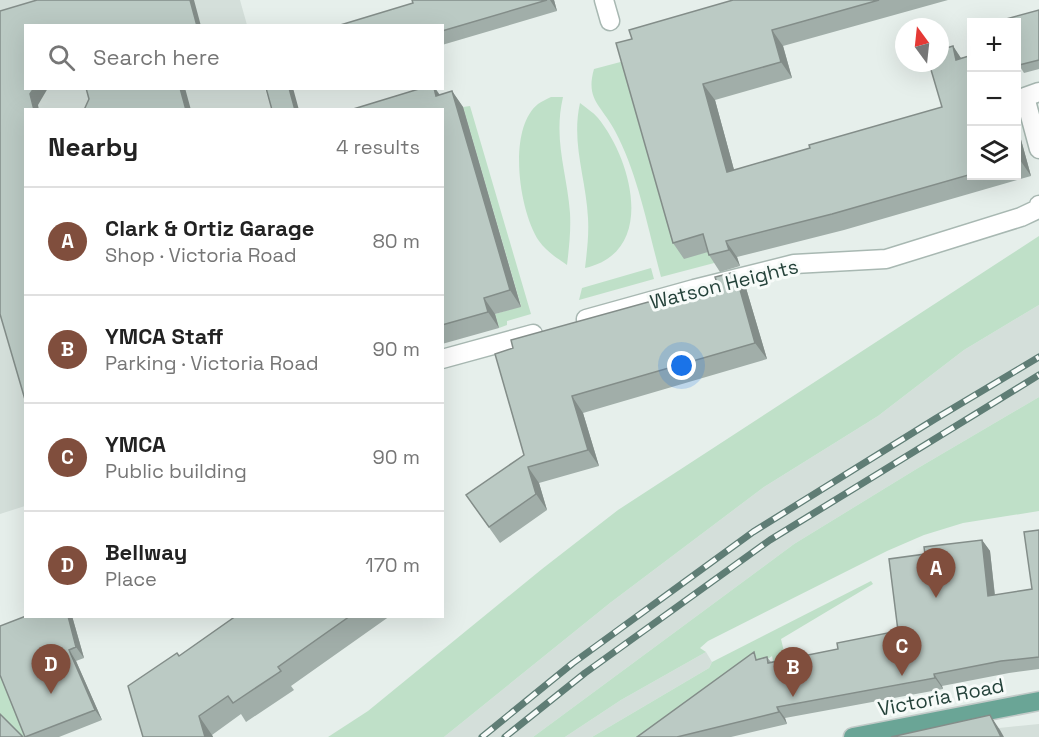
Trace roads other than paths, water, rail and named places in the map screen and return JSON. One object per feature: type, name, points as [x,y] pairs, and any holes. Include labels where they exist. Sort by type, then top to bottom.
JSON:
[{"type":"main road","name":"Victoria Road","points":[[852,737],[1039,701]]},
{"type":"street","points":[[604,0],[610,21]]},
{"type":"street","points":[[1039,92],[1025,97],[1039,149]]},
{"type":"street","name":"Watson Heights","points":[[444,358],[694,289],[794,264],[886,259],[1021,218],[1038,209],[1039,206]]},
{"type":"railway","points":[[482,737],[573,663],[753,532],[1039,357]]},
{"type":"railway","points":[[505,737],[585,673],[770,540],[1039,375]]},
{"type":"place","name":"Clark & Ortiz Garage","points":[[936,598]]},
{"type":"place","name":"YMCA","points":[[902,676]]},
{"type":"place","name":"Bellway","points":[[51,694]]},
{"type":"place","name":"YMCA Staff","points":[[793,697]]}]
